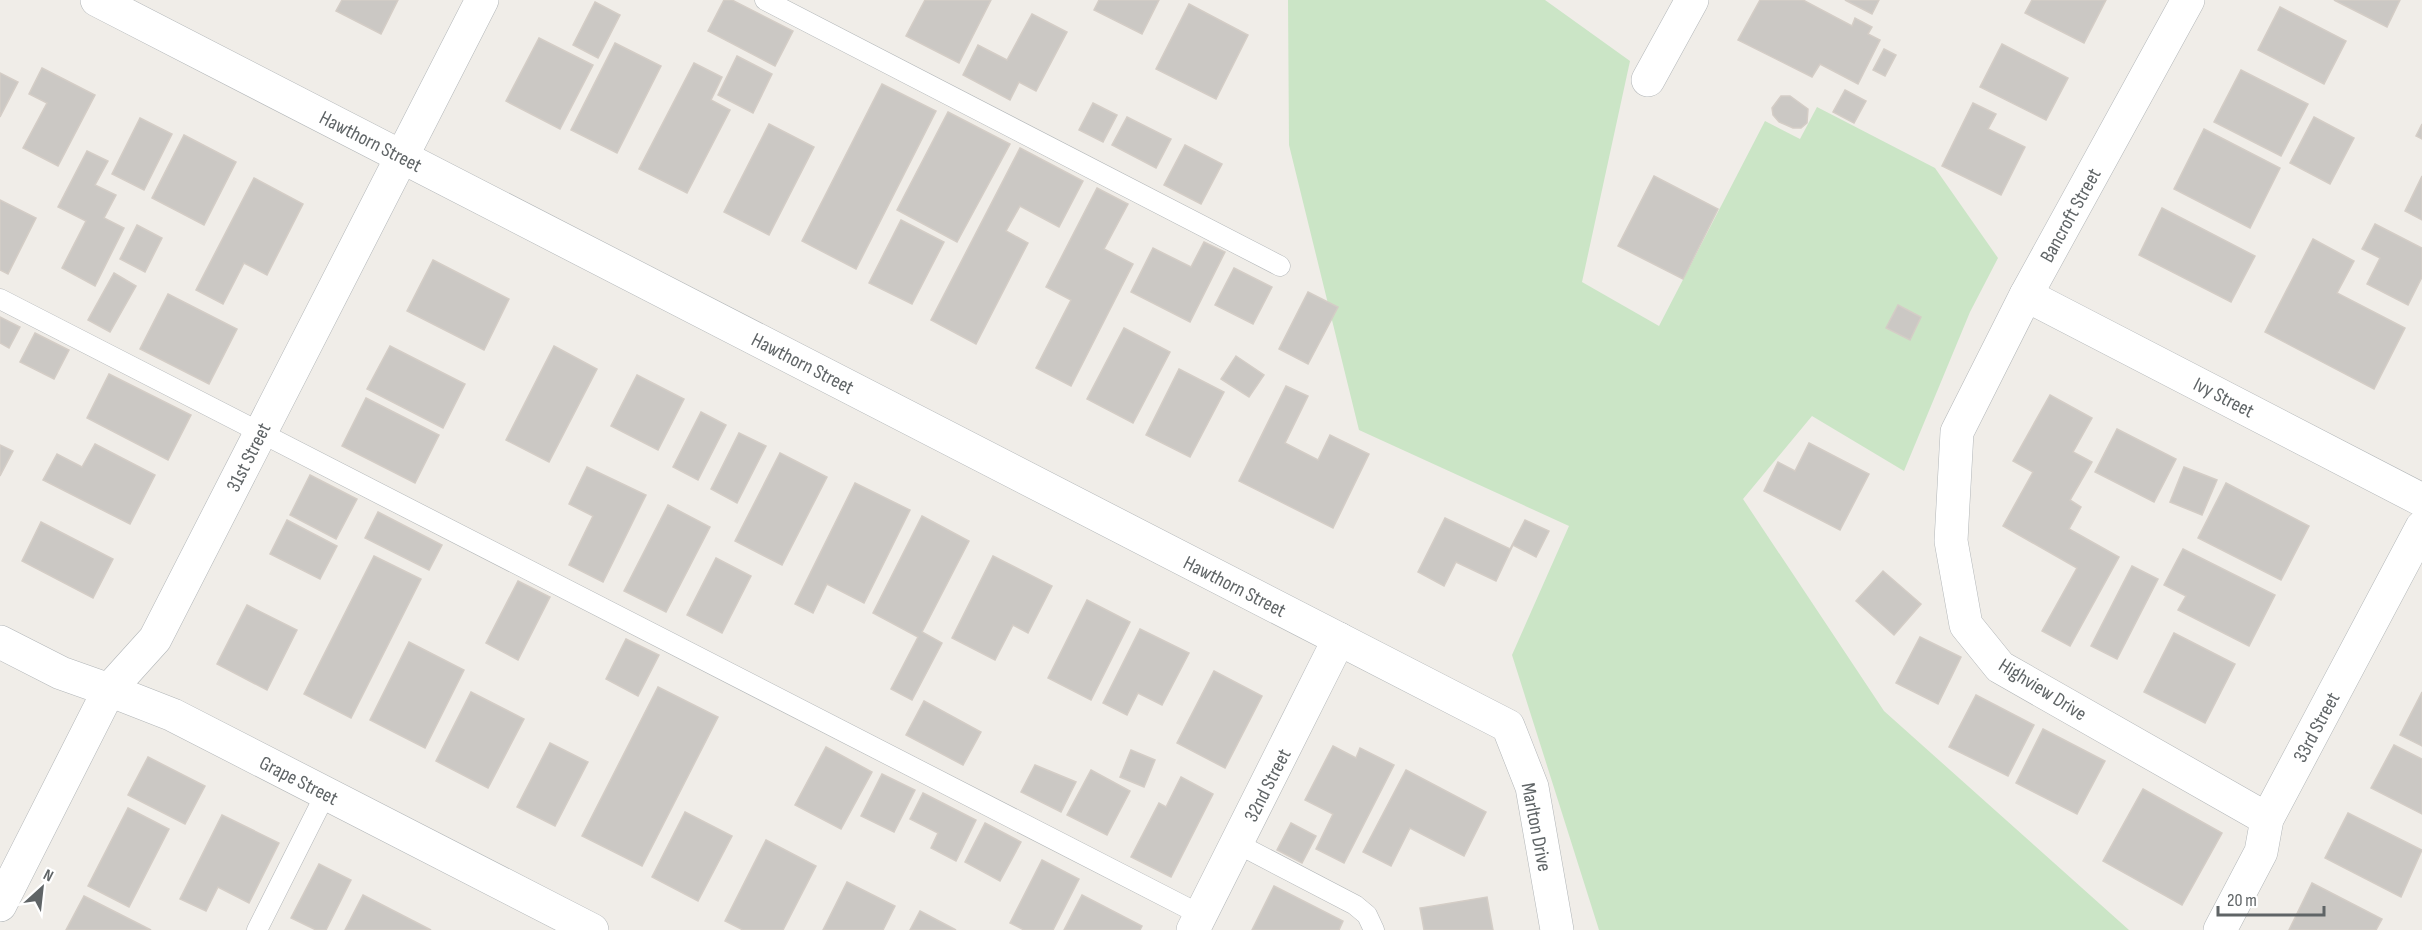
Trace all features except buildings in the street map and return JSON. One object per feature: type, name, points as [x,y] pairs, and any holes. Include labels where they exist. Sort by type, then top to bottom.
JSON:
[{"type":"street","name":"Hawthorn Street","points":[[97,0],[1508,726]]},
{"type":"street","name":"31st Street","points":[[0,905],[109,690],[155,639],[482,0]]},
{"type":"street","points":[[1648,80],[1692,0]]},
{"type":"street","name":"Bancroft Street","points":[[1957,432],[2026,295],[2188,0]]},
{"type":"street","name":"Ivy Street","points":[[2026,295],[2422,500]]},
{"type":"street","name":"Highview Drive","points":[[1957,432],[1951,542],[1966,625],[2000,667],[2267,819]]},
{"type":"street","name":"33rd Street","points":[[2220,930],[2261,852],[2267,819],[2422,527]]},
{"type":"street","name":"32nd Street","points":[[1197,923],[1339,639]]},
{"type":"street","name":"Grape Street","points":[[0,642],[61,673],[173,715],[326,794],[542,919],[592,930]]},
{"type":"street","name":"Marlton Drive","points":[[1508,726],[1532,787],[1557,930]]},
{"type":"lane","points":[[765,0],[1280,266]]},
{"type":"lane","points":[[0,299],[1197,923]]},
{"type":"lane","points":[[257,930],[326,794]]},
{"type":"lane","points":[[1238,844],[1355,905],[1367,915],[1374,930]]},
{"type":"green space","points":[[1288,0],[1545,0],[1630,61],[1582,282],[1659,326],[1765,121],[1800,139],[1817,107],[1935,168],[1998,258],[1970,312],[1904,471],[1812,416],[1743,499],[1884,711],[2129,930],[1599,930],[1512,655],[1569,526],[1359,430],[1289,145]]}]
